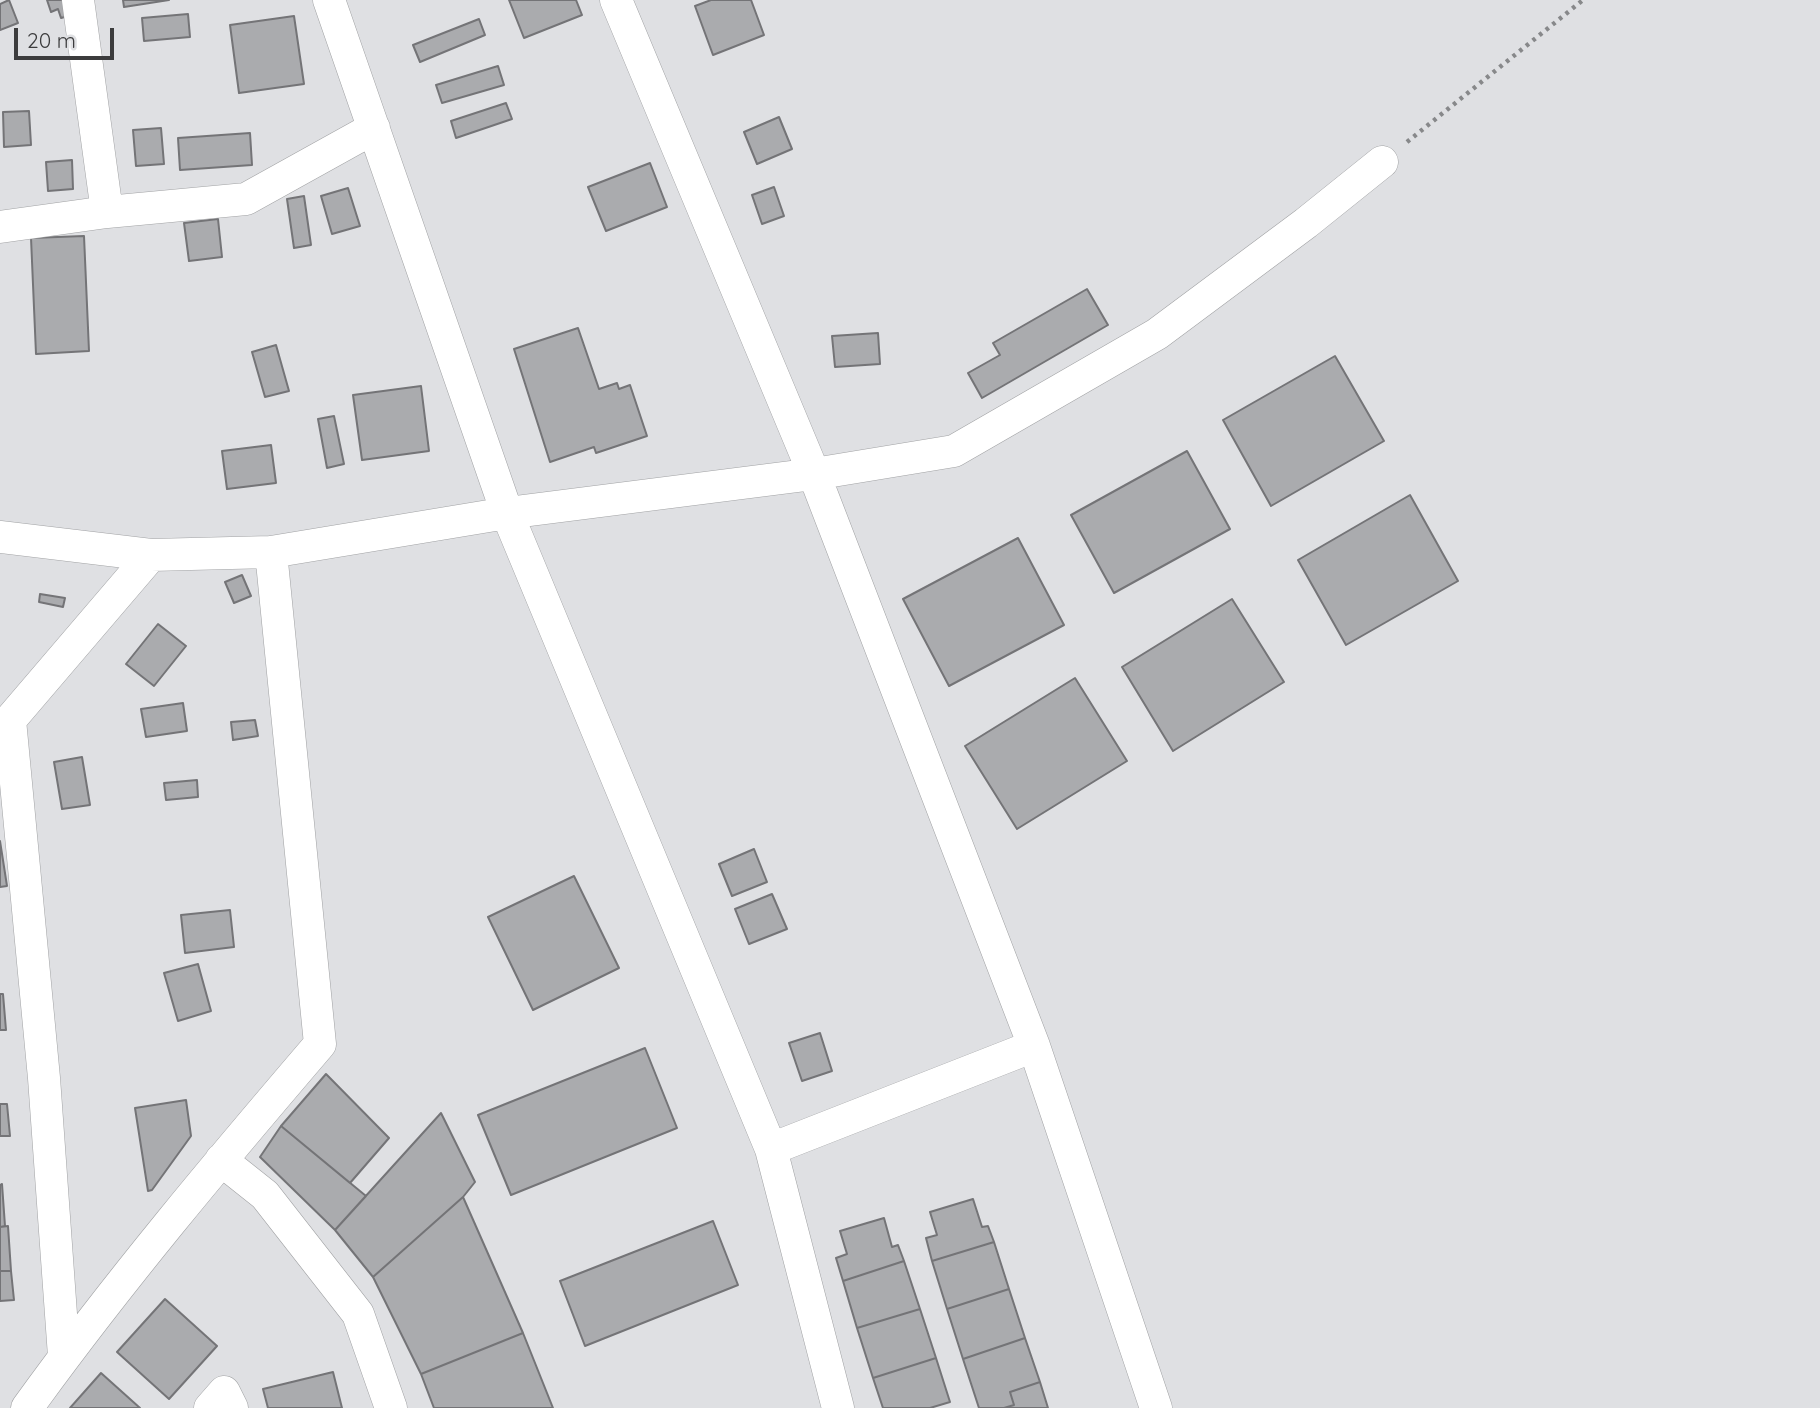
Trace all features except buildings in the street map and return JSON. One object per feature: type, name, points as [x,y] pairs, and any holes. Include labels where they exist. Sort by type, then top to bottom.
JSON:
[{"type":"street","points":[[78,0],[107,212]]},
{"type":"street","points":[[329,0],[507,513],[771,1149],[838,1408]]},
{"type":"street","points":[[616,0],[814,474],[1034,1046],[1156,1408]]},
{"type":"street","points":[[0,227],[107,212],[246,199],[374,128]]},
{"type":"street","points":[[0,537],[150,555],[271,552],[507,513],[814,474],[954,451],[1157,334],[1306,223],[1382,162]]},
{"type":"street","points":[[27,1408],[64,1356],[221,1160],[320,1044],[271,552]]},
{"type":"street","points":[[64,1356],[44,1078],[5,727],[150,555]]},
{"type":"street","points":[[771,1149],[1034,1046]]},
{"type":"street","points":[[221,1160],[264,1195],[358,1314],[391,1408]]},
{"type":"street","points":[[210,1408],[223,1392],[232,1408]]},
{"type":"path","points":[[1382,162],[1583,0]]}]
